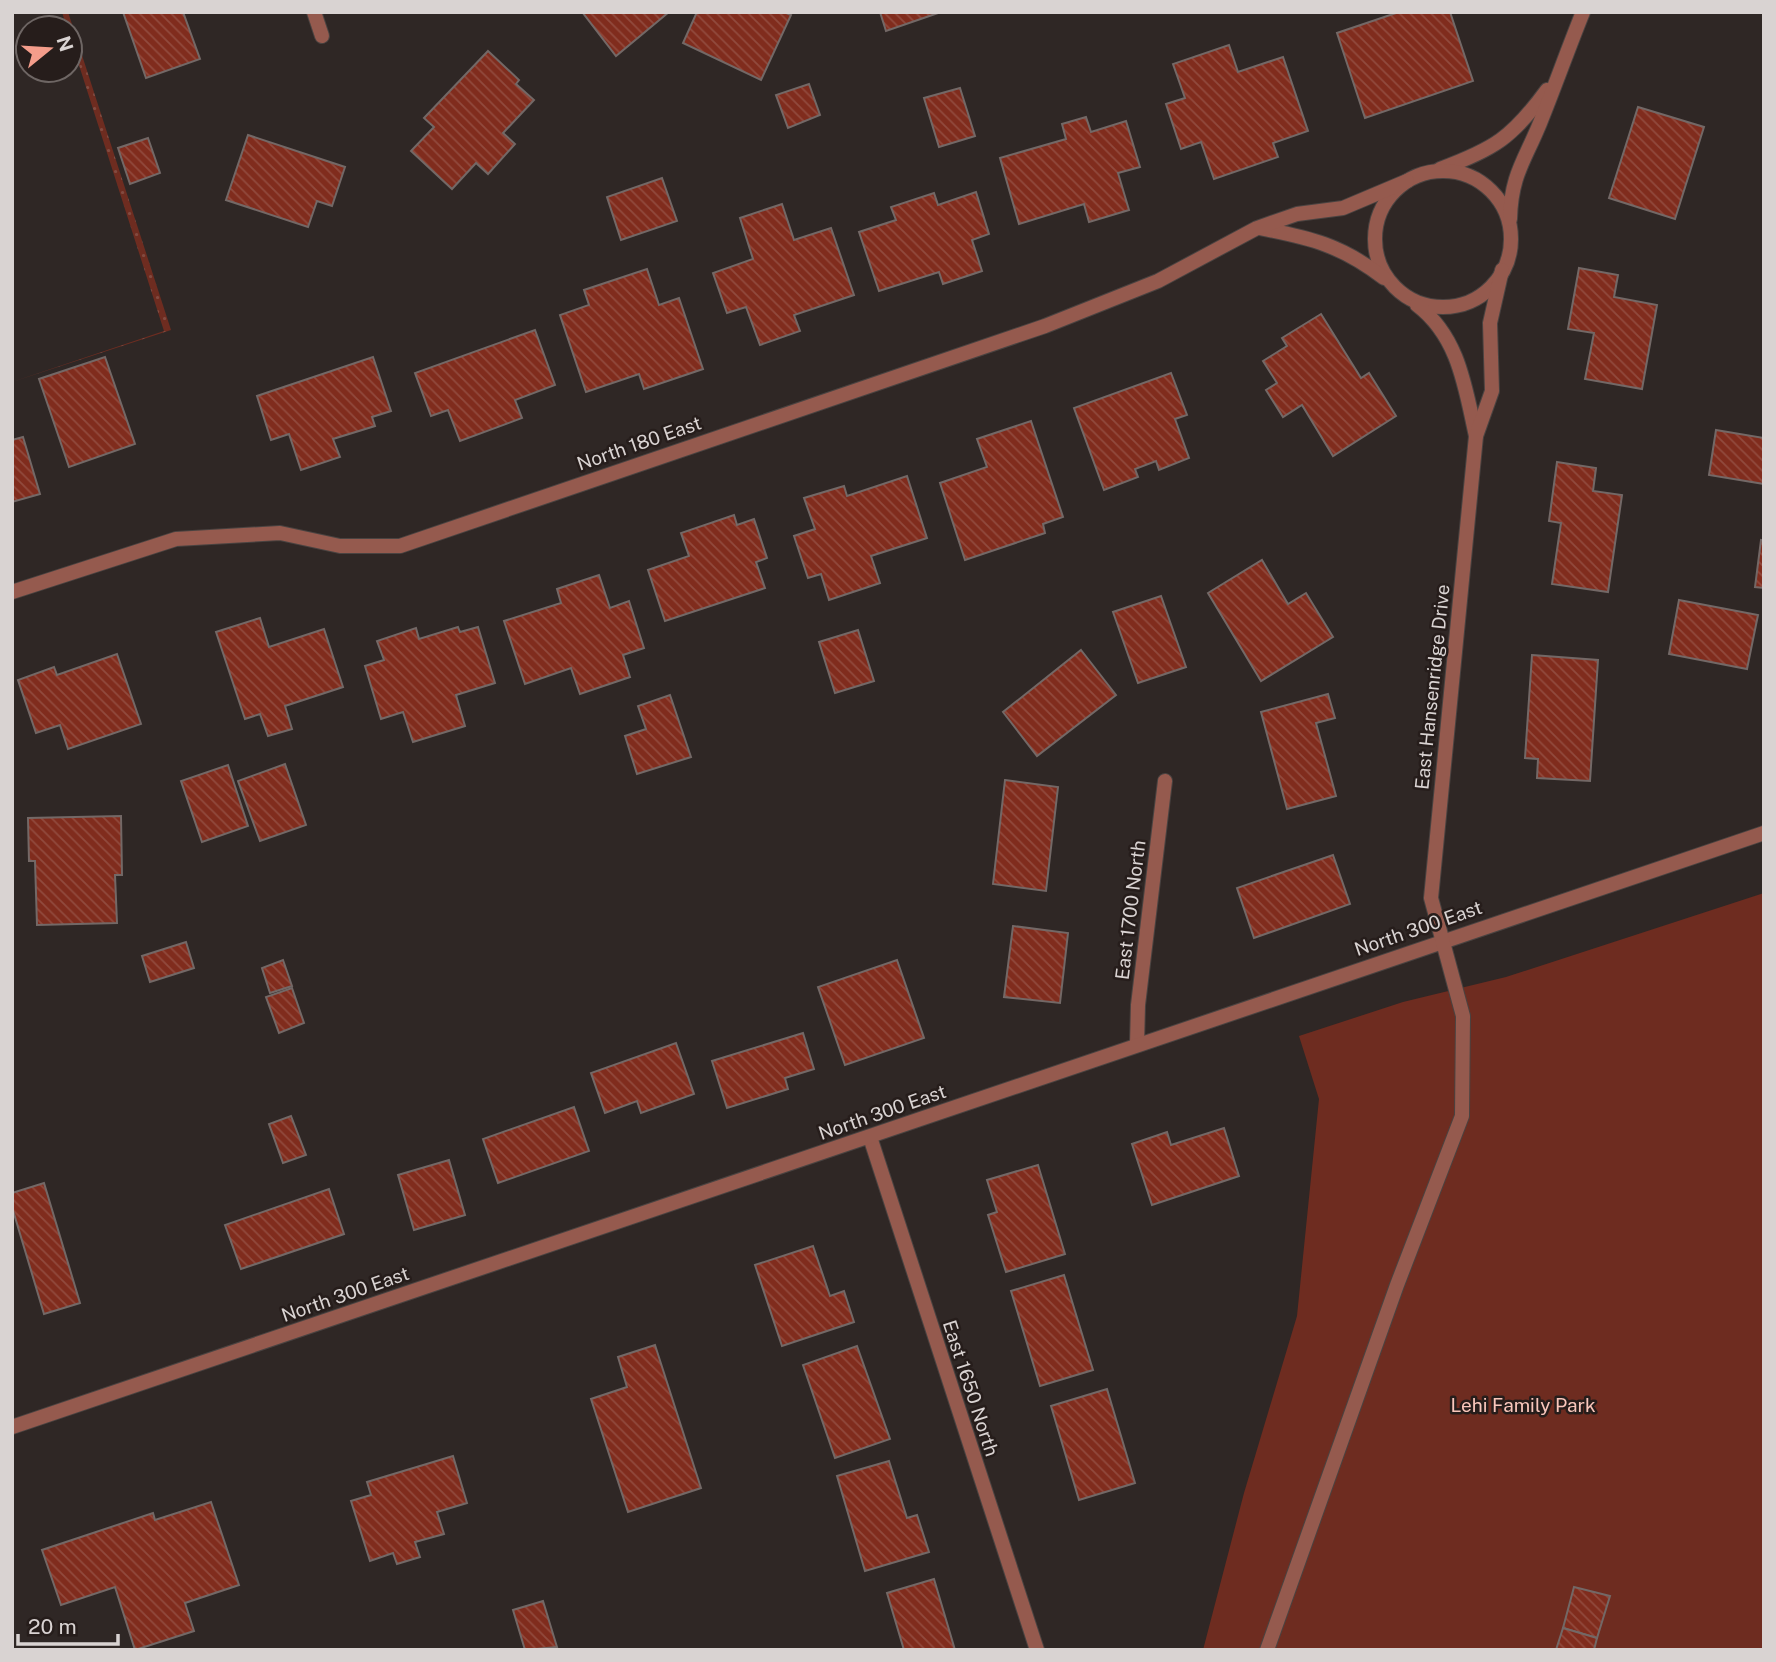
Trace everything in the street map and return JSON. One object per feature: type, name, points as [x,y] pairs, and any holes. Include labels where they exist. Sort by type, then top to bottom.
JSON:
[{"type":"street","points":[[314,12],[322,36]]},
{"type":"street","points":[[1257,228],[1335,246],[1357,258],[1397,288],[1429,305],[1458,305],[1484,293],[1503,270],[1509,249],[1514,183],[1583,12]]},
{"type":"street","points":[[1397,288],[1377,258],[1376,228],[1386,201],[1407,181],[1491,149],[1529,115],[1558,74]]},
{"type":"street","points":[[1434,171],[1464,174],[1489,189],[1505,213],[1509,227]]},
{"type":"street","name":"North 180 East","points":[[12,592],[176,539],[280,533],[340,546],[400,546],[1045,326],[1158,281],[1257,228],[1297,214],[1343,208],[1407,181]]},
{"type":"street","name":"East Hansenridge Drive","points":[[1267,1650],[1397,1285],[1462,1116],[1463,1016],[1431,898],[1476,436],[1492,391],[1490,323],[1503,270]]},
{"type":"street","name":"East Hansenridge Drive","points":[[1397,288],[1431,315],[1445,333],[1460,363],[1476,436]]},
{"type":"street","name":"East 1700 North","points":[[1137,1044],[1138,1004],[1165,781]]},
{"type":"street","name":"North 300 East","points":[[12,1426],[870,1137],[1444,939],[1764,833]]},
{"type":"street","name":"East 1650 North","points":[[870,1137],[1038,1650]]},
{"type":"green space","points":[[84,61],[171,330],[12,382],[164,331],[84,81]]},
{"type":"green space","name":"Lehi Family Park","points":[[1764,893],[1764,1650],[1203,1650],[1244,1493],[1297,1316],[1319,1099],[1299,1036],[1403,1002],[1506,977]]},
{"type":"building","points":[[123,12],[183,12],[200,59],[146,78]]},
{"type":"building","points":[[584,12],[669,12],[616,56],[583,13]]},
{"type":"building","points":[[697,12],[784,12],[791,15],[761,80],[683,43]]},
{"type":"building","points":[[880,12],[941,12],[886,31]]},
{"type":"building","points":[[1399,12],[1450,12],[1473,81],[1365,118],[1337,33]]},
{"type":"building","points":[[1229,45],[1238,72],[1283,57],[1308,131],[1273,143],[1278,157],[1214,179],[1201,142],[1181,149],[1166,104],[1185,98],[1173,64]]},
{"type":"building","points":[[488,51],[519,80],[516,84],[534,100],[503,133],[515,144],[488,174],[476,163],[452,189],[411,151],[434,127],[424,118]]},
{"type":"building","points":[[809,84],[820,115],[788,128],[776,95]]},
{"type":"building","points":[[960,88],[975,136],[939,147],[924,98]]},
{"type":"building","points":[[1638,107],[1704,127],[1675,219],[1609,198]]},
{"type":"building","points":[[1086,117],[1091,132],[1126,121],[1140,167],[1118,173],[1129,210],[1089,222],[1084,204],[1019,224],[1000,158],[1066,139],[1062,124]]},
{"type":"building","points":[[248,135],[345,167],[332,206],[317,201],[308,227],[226,200]]},
{"type":"building","points":[[148,138],[160,173],[130,184],[118,148]]},
{"type":"building","points":[[662,178],[677,221],[621,240],[607,197]]},
{"type":"building","points":[[976,192],[989,234],[972,240],[982,271],[943,284],[939,272],[879,291],[859,232],[896,220],[891,207],[934,193],[938,205]]},
{"type":"building","points":[[782,204],[794,240],[831,228],[854,295],[794,315],[800,331],[760,345],[746,307],[727,313],[713,273],[753,259],[740,218]]},
{"type":"building","points":[[1579,268],[1618,275],[1614,297],[1657,305],[1642,389],[1585,379],[1594,333],[1568,329]]},
{"type":"building","points":[[647,269],[659,305],[679,298],[703,369],[644,389],[639,374],[586,392],[560,315],[589,305],[584,290]]},
{"type":"building","points":[[1321,314],[1361,378],[1369,373],[1396,416],[1333,456],[1302,405],[1283,417],[1266,390],[1277,383],[1263,361],[1287,346],[1282,338]]},
{"type":"building","points":[[535,330],[555,385],[515,400],[522,418],[460,441],[448,410],[431,416],[415,373]]},
{"type":"building","points":[[105,357],[135,444],[69,467],[39,379]]},
{"type":"building","points":[[373,357],[391,411],[372,417],[375,426],[333,439],[340,457],[301,470],[289,434],[271,440],[257,396]]},
{"type":"building","points":[[1171,373],[1187,415],[1175,419],[1189,458],[1159,470],[1156,461],[1135,469],[1138,477],[1104,490],[1074,408]]},
{"type":"building","points":[[1031,421],[1063,517],[1043,524],[1045,533],[965,560],[940,483],[987,467],[977,439]]},
{"type":"building","points":[[1716,430],[1764,438],[1764,484],[1709,475]]},
{"type":"building","points":[[23,437],[40,494],[12,502],[12,440]]},
{"type":"building","points":[[1557,462],[1596,468],[1593,491],[1622,495],[1608,592],[1552,584],[1561,523],[1549,521]]},
{"type":"building","points":[[907,476],[927,538],[871,556],[880,583],[829,600],[821,574],[808,578],[794,536],[815,529],[804,498],[844,486],[847,496]]},
{"type":"building","points":[[734,515],[737,525],[754,519],[767,558],[756,562],[765,588],[665,621],[648,570],[689,556],[681,533]]},
{"type":"building","points":[[1761,540],[1764,541],[1764,588],[1755,587]]},
{"type":"building","points":[[1262,560],[1288,604],[1306,593],[1333,637],[1261,681],[1208,593]]},
{"type":"building","points":[[599,575],[610,608],[629,601],[644,648],[623,655],[630,677],[580,694],[571,668],[525,684],[504,621],[561,603],[557,589]]},
{"type":"building","points":[[1161,596],[1186,667],[1138,683],[1113,612]]},
{"type":"building","points":[[1679,600],[1758,615],[1747,669],[1669,654]]},
{"type":"building","points":[[260,618],[269,647],[324,629],[343,687],[285,706],[292,729],[268,736],[260,714],[245,719],[216,632]]},
{"type":"building","points":[[458,627],[460,632],[478,627],[495,683],[456,695],[465,726],[413,742],[403,712],[381,719],[365,666],[384,660],[377,641],[416,628],[419,639]]},
{"type":"building","points":[[858,630],[874,681],[835,693],[819,642]]},
{"type":"building","points":[[1081,650],[1116,695],[1037,756],[1003,712]]},
{"type":"building","points":[[117,654],[141,724],[68,749],[60,725],[36,733],[18,680],[54,667],[57,675]]},
{"type":"building","points":[[1532,655],[1598,660],[1590,781],[1537,778],[1538,759],[1525,758]]},
{"type":"building","points":[[1328,694],[1335,718],[1316,723],[1336,796],[1287,809],[1261,712]]},
{"type":"building","points":[[670,695],[691,757],[637,774],[625,736],[646,729],[638,706]]},
{"type":"building","points":[[285,764],[306,825],[260,841],[238,781]]},
{"type":"building","points":[[228,765],[248,826],[202,842],[181,781]]},
{"type":"building","points":[[1005,780],[1058,787],[1046,891],[993,884]]},
{"type":"building","points":[[121,816],[122,875],[115,875],[117,923],[37,925],[35,861],[29,861],[28,818]]},
{"type":"building","points":[[1333,855],[1350,904],[1254,938],[1237,888]]},
{"type":"building","points":[[1013,926],[1068,933],[1060,1003],[1004,997]]},
{"type":"building","points":[[186,942],[194,968],[150,982],[142,956]]},
{"type":"building","points":[[283,960],[292,986],[270,993],[262,968]]},
{"type":"building","points":[[897,960],[924,1038],[845,1065],[818,987]]},
{"type":"building","points":[[292,988],[304,1023],[279,1033],[266,997]]},
{"type":"building","points":[[803,1033],[814,1069],[785,1078],[788,1089],[727,1108],[712,1061]]},
{"type":"building","points":[[676,1043],[694,1094],[641,1113],[637,1101],[605,1113],[591,1073]]},
{"type":"building","points":[[574,1107],[589,1151],[498,1183],[483,1139]]},
{"type":"building","points":[[291,1116],[306,1155],[283,1163],[269,1124]]},
{"type":"building","points":[[1224,1128],[1239,1176],[1152,1205],[1132,1144],[1167,1132],[1171,1145]]},
{"type":"building","points":[[449,1160],[465,1215],[414,1230],[398,1175]]},
{"type":"building","points":[[1038,1165],[1065,1254],[1006,1272],[988,1215],[997,1212],[987,1180]]},
{"type":"building","points":[[44,1183],[80,1303],[44,1314],[12,1207],[12,1193]]},
{"type":"building","points":[[329,1189],[344,1234],[241,1269],[225,1225]]},
{"type":"building","points":[[813,1246],[830,1296],[844,1291],[854,1322],[782,1346],[755,1265]]},
{"type":"building","points":[[1064,1275],[1093,1370],[1040,1386],[1011,1291]]},
{"type":"building","points":[[655,1345],[701,1488],[628,1512],[591,1399],[627,1387],[618,1357]]},
{"type":"building","points":[[857,1346],[890,1439],[835,1458],[803,1365]]},
{"type":"building","points":[[1107,1389],[1135,1483],[1079,1500],[1051,1406]]},
{"type":"building","points":[[453,1456],[467,1503],[437,1512],[444,1534],[415,1542],[420,1557],[397,1564],[393,1553],[370,1561],[351,1501],[371,1495],[367,1482]]},
{"type":"building","points":[[889,1461],[907,1518],[917,1515],[929,1552],[865,1571],[837,1476]]},
{"type":"building","points":[[211,1502],[239,1585],[185,1603],[194,1631],[135,1650],[115,1587],[61,1605],[42,1550],[153,1513],[155,1520]]},
{"type":"building","points":[[934,1579],[955,1650],[904,1650],[887,1593]]},
{"type":"building","points":[[1574,1587],[1610,1596],[1597,1638],[1563,1628]]},
{"type":"building","points":[[543,1601],[557,1647],[525,1650],[513,1610]]},
{"type":"building","points":[[1563,1628],[1597,1638],[1594,1650],[1556,1650]]}]
